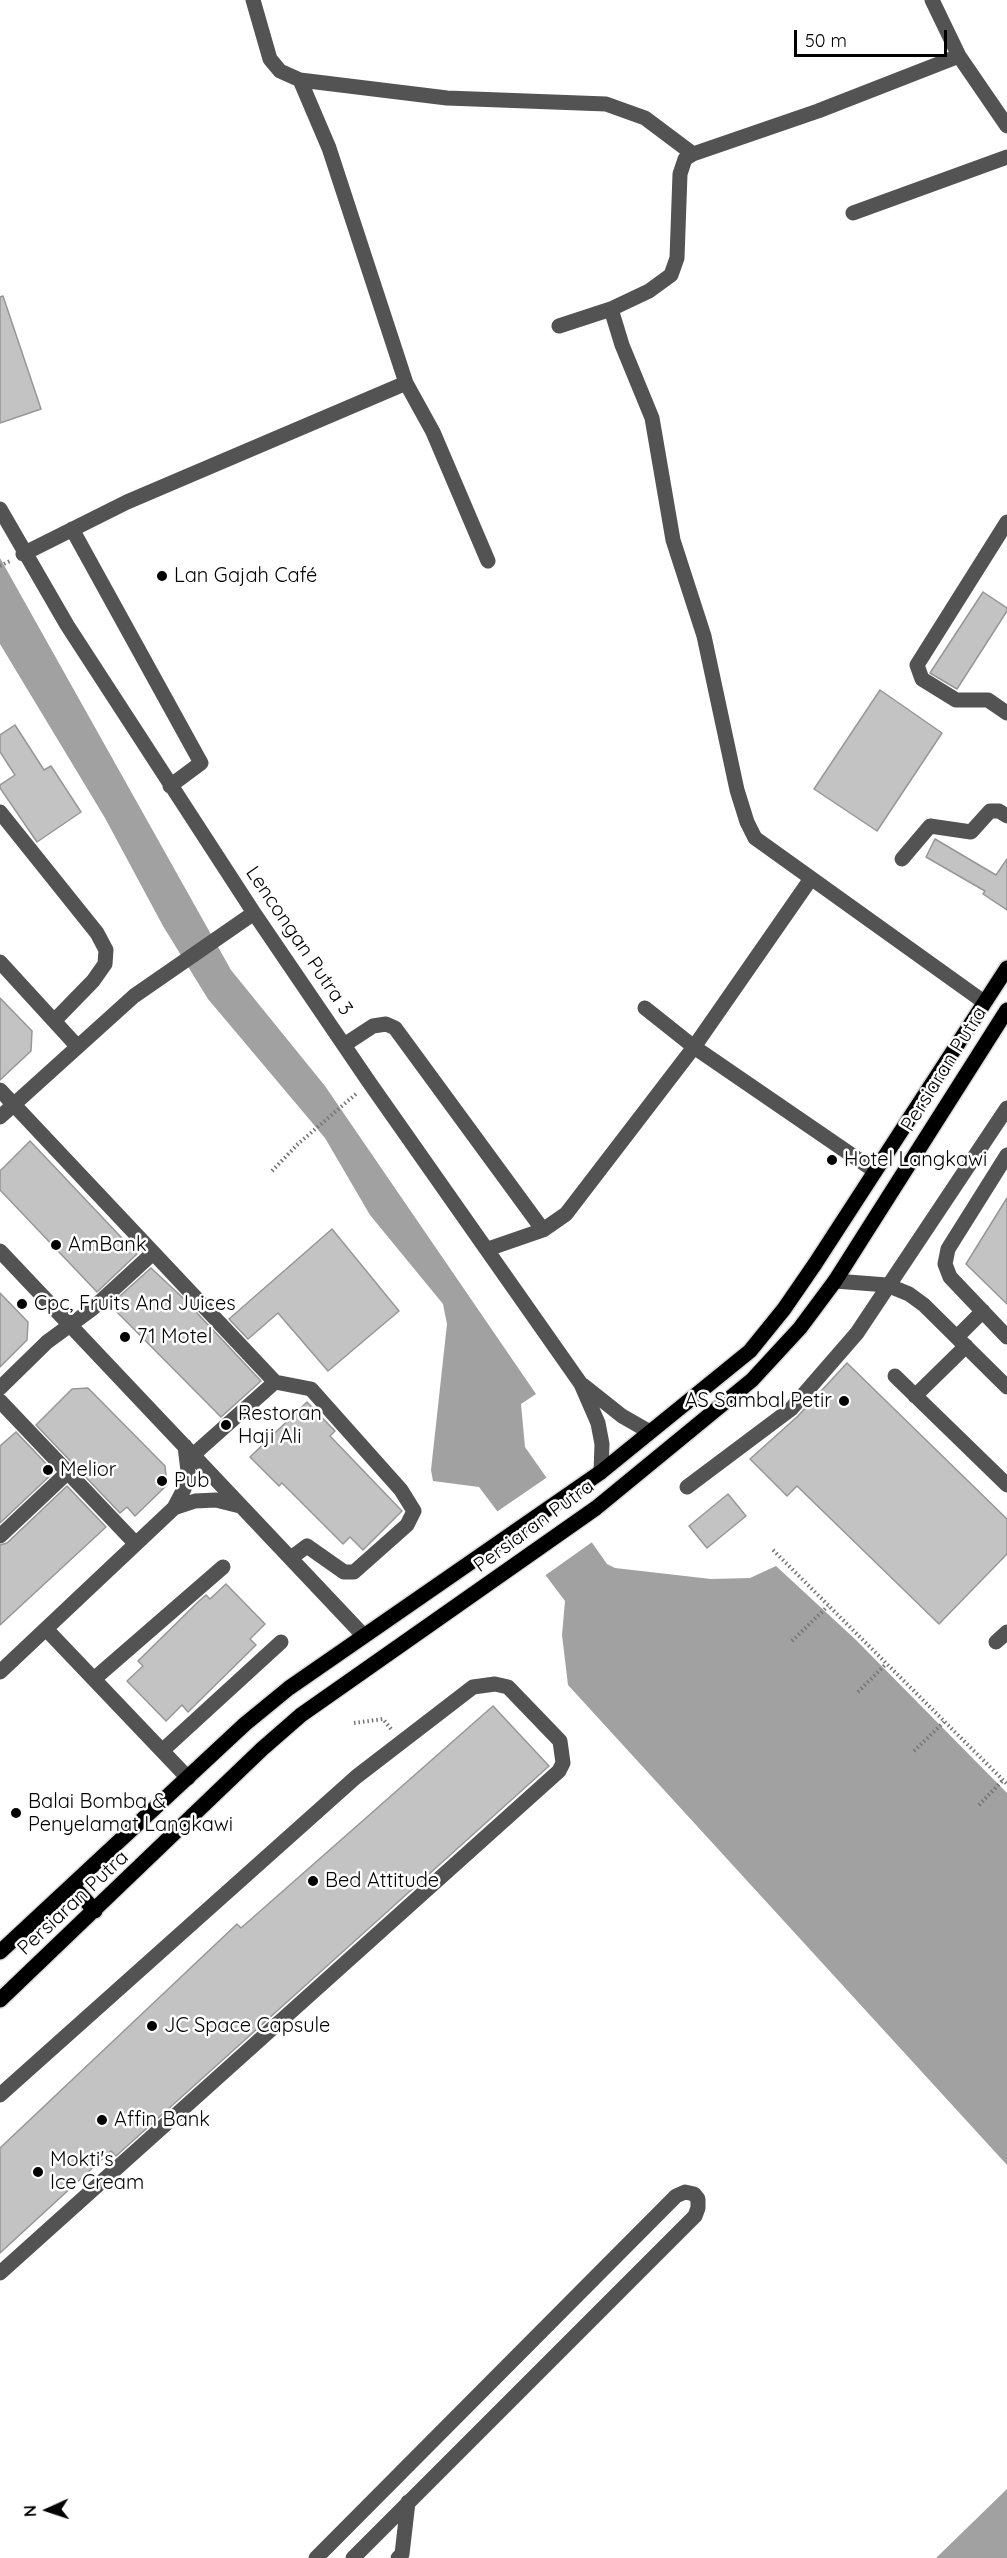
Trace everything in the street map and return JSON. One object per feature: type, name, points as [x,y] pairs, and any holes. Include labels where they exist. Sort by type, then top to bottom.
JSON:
[{"type":"main road","name":"Persiaran Putra","points":[[0,1953],[188,1778],[289,1688],[601,1472],[750,1351],[790,1300],[1007,968]]},
{"type":"main road","name":"Persiaran Putra","points":[[0,2000],[262,1749],[301,1715],[518,1565],[596,1508],[752,1380],[800,1328],[835,1281],[1007,1010]]},
{"type":"main road","points":[[72,1885],[95,1911]]},
{"type":"street","points":[[253,0],[270,59],[280,71],[300,81],[447,98],[606,104],[645,118],[693,154]]},
{"type":"street","points":[[932,0],[959,56],[1007,126]]},
{"type":"street","points":[[560,326],[611,309],[649,291],[671,275],[677,258],[680,174],[685,159],[693,154],[818,111],[959,56]]},
{"type":"street","points":[[300,81],[333,158],[406,382],[434,432],[488,561]]},
{"type":"street","points":[[853,213],[1007,158]]},
{"type":"street","points":[[611,309],[622,345],[652,418],[672,540],[704,636],[737,790],[747,822],[755,838],[810,880],[984,1002]]},
{"type":"street","points":[[23,554],[127,502],[406,382]]},
{"type":"street","name":"Lencongan Putra 3","points":[[0,509],[23,554],[170,786],[254,913],[581,1384]]},
{"type":"street","points":[[1007,522],[917,665],[922,680],[956,700],[988,700],[1007,713]]},
{"type":"street","points":[[72,529],[201,763],[170,786]]},
{"type":"street","points":[[902,858],[930,826],[971,832],[990,811],[999,811],[1007,816]]},
{"type":"street","points":[[0,812],[97,933],[106,950],[105,964],[93,981],[55,1020]]},
{"type":"street","points":[[488,1249],[543,1230],[566,1214],[694,1047],[810,880]]},
{"type":"street","points":[[0,1117],[121,1006],[254,913]]},
{"type":"street","points":[[0,962],[77,1046]]},
{"type":"street","points":[[645,1008],[694,1047],[875,1171]]},
{"type":"street","points":[[344,1045],[373,1026],[386,1024],[395,1028],[543,1230]]},
{"type":"street","points":[[0,1090],[275,1382],[311,1389],[401,1490],[414,1511],[407,1525],[354,1572],[344,1572],[308,1546],[291,1558]]},
{"type":"street","points":[[687,1487],[791,1408],[857,1333],[1007,1108]]},
{"type":"street","points":[[1007,1155],[946,1257],[950,1277],[1007,1336]]},
{"type":"street","points":[[0,1251],[363,1635]]},
{"type":"street","points":[[0,1388],[47,1342],[153,1253]]},
{"type":"street","points":[[835,1281],[887,1285],[909,1294],[924,1305],[1007,1387]]},
{"type":"street","points":[[915,1396],[962,1342],[982,1311]]},
{"type":"street","points":[[895,1376],[1007,1485]]},
{"type":"street","points":[[0,1672],[174,1508],[184,1489],[189,1451],[275,1382]]},
{"type":"street","points":[[581,1384],[622,1416],[650,1432]]},
{"type":"street","points":[[581,1384],[598,1423],[602,1444],[601,1472]]},
{"type":"street","points":[[0,1401],[136,1544]]},
{"type":"street","points":[[0,1536],[68,1473]]},
{"type":"street","points":[[174,1508],[195,1501],[216,1500],[243,1507]]},
{"type":"street","points":[[94,1679],[223,1567]]},
{"type":"street","points":[[46,1629],[188,1778]]},
{"type":"street","points":[[163,1750],[281,1642]]},
{"type":"street","points":[[0,2095],[356,1777],[473,1687],[495,1684],[508,1687],[560,1741],[563,1763],[560,1771],[0,2272]]},
{"type":"street","points":[[316,2558],[676,2196],[685,2192],[694,2194],[698,2199],[695,2216],[353,2558]]},
{"type":"street","points":[[398,2558],[402,2554],[408,2502]]},
{"type":"path","points":[[0,566],[8,562]]},
{"type":"path","points":[[272,1171],[298,1144],[356,1094]]},
{"type":"path","points":[[773,1550],[1007,1784]]},
{"type":"path","points":[[792,1641],[828,1606]]},
{"type":"path","points":[[858,1692],[886,1664]]},
{"type":"path","points":[[354,1723],[383,1719],[401,1741]]},
{"type":"path","points":[[914,1751],[944,1722]]},
{"type":"path","points":[[979,1805],[1003,1780]]},
{"type":"shaded area","points":[[0,558],[231,970],[325,1086],[536,1394],[521,1404],[525,1447],[607,1564],[615,1568],[711,1579],[750,1578],[776,1566],[856,1640],[1007,1793],[1007,2165],[568,1685],[562,1635],[565,1601],[479,1487],[433,1481],[431,1470],[447,1324],[443,1304],[370,1215],[325,1138],[208,999],[163,926],[105,818],[0,644]]},
{"type":"shaded area","points":[[1007,2489],[1007,2558],[936,2558]]},
{"type":"pier","points":[[549,1476],[595,1540],[543,1577],[495,1513]]},
{"type":"building","points":[[3,296],[41,409],[0,423],[0,297]]},
{"type":"building","points":[[983,592],[1007,608],[1007,611],[957,689],[930,673]]},
{"type":"building","points":[[880,690],[942,733],[877,831],[814,789]]},
{"type":"building","points":[[15,725],[44,770],[51,766],[81,812],[37,842],[0,788],[0,785],[15,775],[0,752],[0,735]]},
{"type":"building","points":[[935,839],[996,875],[1007,859],[1007,910],[983,894],[985,891],[926,857]]},
{"type":"building","points":[[0,998],[32,1031],[31,1051],[0,1080]]},
{"type":"building","points":[[30,1141],[137,1254],[97,1292],[0,1190],[0,1171]]},
{"type":"building","points":[[1007,1198],[1007,1304],[966,1264]]},
{"type":"building","points":[[332,1229],[399,1311],[328,1371],[278,1313],[248,1339],[229,1319]]},
{"type":"building","points":[[151,1268],[182,1297],[261,1381],[221,1417],[110,1305]]},
{"type":"building","points":[[0,1293],[28,1322],[27,1340],[0,1367]]},
{"type":"building","points":[[847,1363],[1007,1519],[1007,1554],[939,1624],[797,1486],[787,1496],[750,1459],[798,1416]]},
{"type":"building","points":[[88,1388],[165,1466],[167,1485],[135,1516],[127,1507],[120,1513],[36,1425],[72,1389]]},
{"type":"building","points":[[307,1402],[335,1431],[330,1436],[402,1511],[363,1550],[350,1537],[343,1544],[282,1483],[279,1486],[250,1457]]},
{"type":"building","points":[[16,1432],[54,1472],[0,1523],[0,1446]]},
{"type":"building","points":[[67,1486],[106,1527],[0,1625],[0,1545],[7,1543]]},
{"type":"building","points":[[728,1494],[746,1516],[707,1548],[689,1526]]},
{"type":"building","points":[[226,1584],[265,1624],[250,1639],[256,1645],[188,1712],[182,1705],[166,1721],[127,1681],[143,1666],[138,1661],[198,1602],[206,1595],[210,1599]]},
{"type":"building","points":[[493,1706],[549,1766],[116,2156],[111,2151],[0,2253],[0,2148],[237,1924],[241,1928]]},
{"type":"place","name":"Lan Gajah Café","points":[[162,576]]},
{"type":"place","name":"Hotel Langkawi","points":[[832,1160]]},
{"type":"place","name":"AmBank","points":[[56,1245]]},
{"type":"place","name":"Cpc, Fruits And Juices","points":[[22,1304]]},
{"type":"place","name":"71 Motel","points":[[125,1337]]},
{"type":"place","name":"AS Sambal Petir","points":[[844,1401]]},
{"type":"place","name":"Restoran Haji Ali","points":[[226,1425]]},
{"type":"place","name":"Melior","points":[[48,1470]]},
{"type":"place","name":"Pub","points":[[162,1481]]},
{"type":"place","name":"Balai Bomba & Penyelamat Langkawi","points":[[16,1813]]},
{"type":"place","name":"Bed Attitude","points":[[313,1881]]},
{"type":"place","name":"JC Space Capsule","points":[[152,2026]]},
{"type":"place","name":"Affin Bank","points":[[102,2120]]},
{"type":"place","name":"Mokti's Ice Cream","points":[[38,2172]]}]
